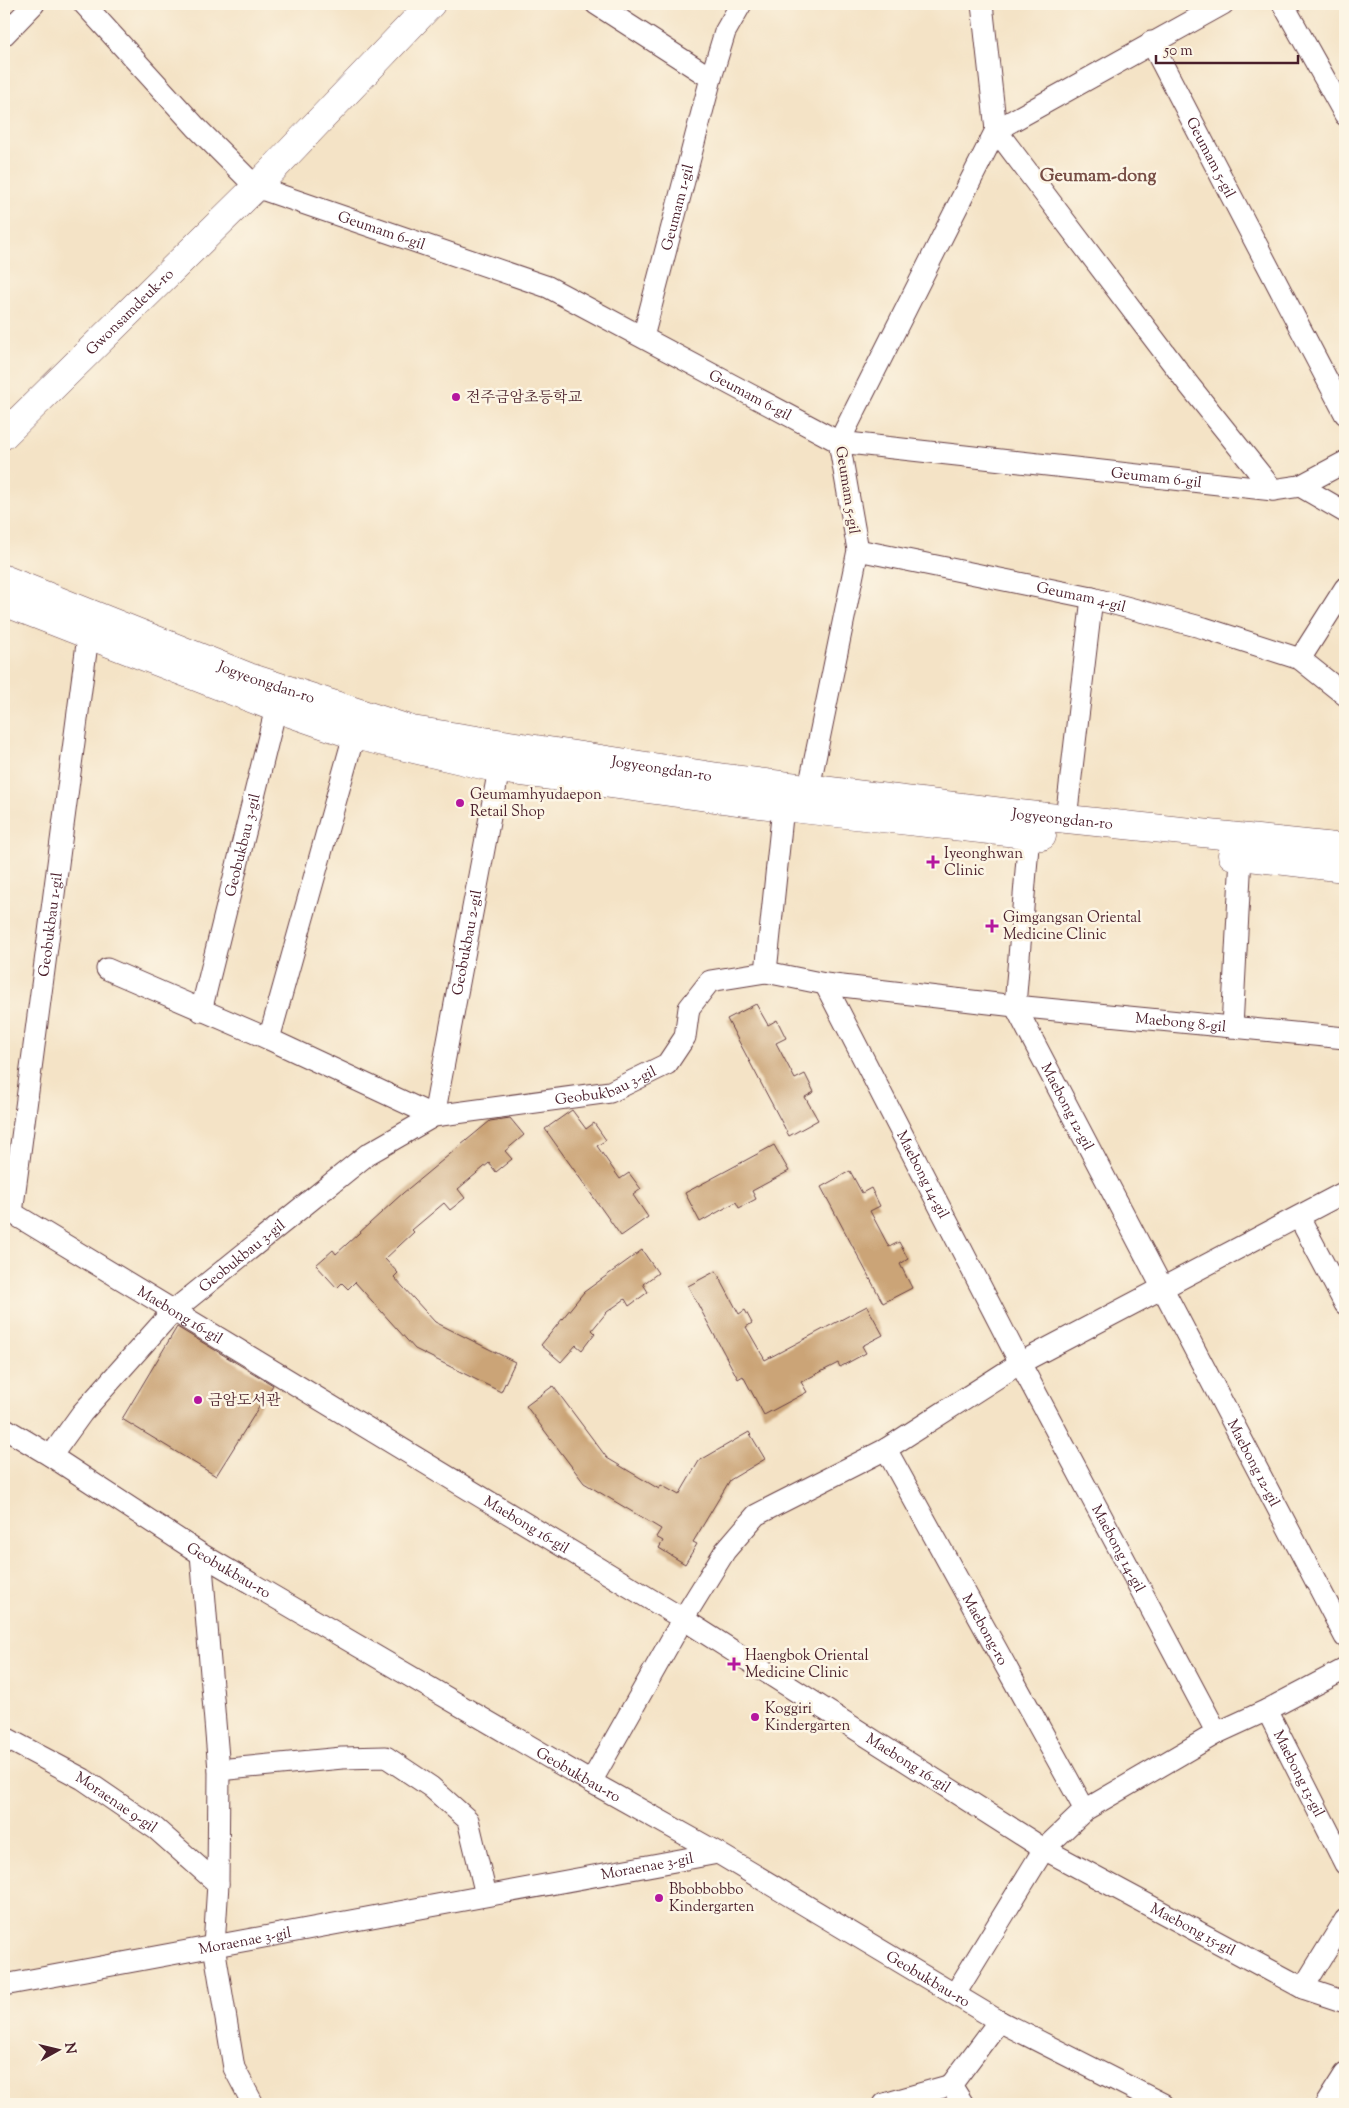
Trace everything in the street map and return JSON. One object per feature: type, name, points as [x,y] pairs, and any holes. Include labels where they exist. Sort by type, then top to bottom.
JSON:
[{"type":"street","points":[[4,35],[34,4]]},
{"type":"street","points":[[84,4],[196,127],[256,187]]},
{"type":"street","name":"Gwonsamdeuk-ro","points":[[4,435],[256,187],[431,4]]},
{"type":"street","points":[[596,4],[711,78]]},
{"type":"street","name":"Geumam 1-gil","points":[[643,337],[711,78],[725,32],[741,4]]},
{"type":"street","points":[[982,4],[996,130],[1189,385],[1273,490]]},
{"type":"street","points":[[996,130],[1152,42],[1224,4]]},
{"type":"street","points":[[1283,4],[1345,115]]},
{"type":"street","name":"Geumam 5-gil","points":[[1152,42],[1345,414]]},
{"type":"street","name":"Geumam 5-gil","points":[[809,788],[858,550],[839,442],[996,130]]},
{"type":"street","name":"Geumam 6-gil","points":[[256,187],[548,287],[839,442],[1273,490],[1300,486],[1345,462]]},
{"type":"street","points":[[1300,486],[1345,512]]},
{"type":"street","name":"Geumam 4-gil","points":[[858,550],[1092,598],[1204,628],[1300,659],[1345,695]]},
{"type":"street","name":"Jogyeongdan-ro","points":[[4,580],[249,677],[412,730],[725,778],[1066,819],[1345,848]]},
{"type":"street","points":[[1300,659],[1345,588]]},
{"type":"street","points":[[1066,819],[1092,598]]},
{"type":"street","name":"Jogyeongdan-ro","points":[[4,602],[276,708],[354,735],[500,768],[783,807],[1345,868]]},
{"type":"street","name":"Geobukbau 1-gil","points":[[8,1210],[88,636]]},
{"type":"street","name":"Geobukbau 3-gil","points":[[201,1011],[276,708]]},
{"type":"street","points":[[269,1039],[354,735]]},
{"type":"street","name":"Geobukbau 2-gil","points":[[434,1116],[500,768]]},
{"type":"street","points":[[809,788],[783,807],[766,972],[825,984],[1015,1006],[1029,834]]},
{"type":"street","points":[[1232,1027],[1241,856]]},
{"type":"street","points":[[107,969],[269,1039],[434,1116]]},
{"type":"street","name":"Geobukbau 3-gil","points":[[51,1456],[82,1413],[173,1311],[368,1154],[434,1116],[610,1092],[666,1064],[685,1037],[689,1008],[710,981],[766,972]]},
{"type":"street","name":"Maebong 14-gil","points":[[825,984],[1020,1363],[1216,1733]]},
{"type":"street","name":"Maebong 8-gil","points":[[1015,1006],[1345,1038]]},
{"type":"street","name":"Maebong 12-gil","points":[[1015,1006],[1345,1637]]},
{"type":"street","points":[[591,1782],[683,1619],[725,1551],[756,1515],[886,1449],[1020,1363],[1345,1192]]},
{"type":"street","name":"Maebong 16-gil","points":[[8,1210],[683,1619],[1044,1849]]},
{"type":"street","points":[[1299,1217],[1345,1304]]},
{"type":"street","name":"Geobukbau-ro","points":[[4,1428],[51,1456],[201,1554],[591,1782],[718,1853],[999,2021],[1163,2104]]},
{"type":"street","name":"Maebong-ro","points":[[886,1449],[1085,1810]]},
{"type":"street","points":[[201,1554],[219,1770],[218,1884],[214,1946],[234,2068],[253,2104]]},
{"type":"street","points":[[955,1994],[1044,1849],[1085,1810],[1216,1733],[1267,1710],[1345,1670]]},
{"type":"street","name":"Maebong 13-gil","points":[[1267,1710],[1345,1864]]},
{"type":"street","name":"Moraenae 9-gil","points":[[4,1737],[91,1784],[156,1828],[218,1884]]},
{"type":"street","points":[[219,1770],[342,1758],[386,1757],[431,1787],[468,1820],[486,1895]]},
{"type":"street","name":"Maebong 15-gil","points":[[1044,1849],[1303,1988],[1345,2002]]},
{"type":"street","name":"Moraenae 3-gil","points":[[4,1985],[718,1853]]},
{"type":"street","points":[[1303,1988],[1345,1920]]},
{"type":"street","points":[[884,2104],[951,2085],[999,2021]]},
{"type":"street","points":[[1326,2104],[1345,2074]]},
{"type":"street","points":[[951,2085],[963,2104]]},
{"type":"building","points":[[756,1004],[768,1025],[777,1020],[786,1038],[776,1043],[795,1079],[805,1074],[814,1092],[805,1097],[818,1120],[789,1136],[727,1019]]},
{"type":"building","points":[[572,1110],[586,1129],[594,1123],[606,1140],[597,1146],[620,1179],[629,1173],[641,1189],[633,1195],[648,1217],[621,1236],[545,1129]]},
{"type":"building","points":[[510,1118],[524,1135],[505,1151],[512,1159],[496,1172],[489,1163],[458,1189],[465,1198],[450,1210],[444,1203],[412,1230],[414,1232],[385,1259],[398,1273],[394,1277],[435,1322],[515,1362],[501,1392],[415,1349],[355,1282],[348,1289],[342,1283],[337,1288],[316,1265],[333,1250],[336,1254],[403,1193],[490,1121]]},
{"type":"building","points":[[774,1145],[789,1171],[752,1191],[756,1199],[739,1208],[736,1202],[700,1222],[685,1193]]},
{"type":"building","points":[[850,1171],[862,1193],[871,1188],[880,1206],[870,1211],[889,1247],[899,1242],[908,1259],[900,1264],[912,1288],[883,1303],[821,1187]]},
{"type":"building","points":[[642,1250],[658,1273],[643,1284],[648,1292],[629,1306],[625,1299],[607,1312],[592,1330],[595,1333],[582,1350],[576,1345],[561,1362],[541,1345],[584,1292]]},
{"type":"building","points":[[716,1271],[739,1314],[745,1310],[752,1323],[746,1327],[765,1360],[867,1306],[883,1335],[862,1346],[866,1353],[840,1367],[838,1363],[801,1382],[807,1392],[764,1415],[743,1376],[738,1379],[688,1286]]},
{"type":"building","name":"금암도서관","points":[[177,1327],[273,1385],[216,1476],[122,1419]]},
{"type":"building","points":[[553,1386],[607,1458],[659,1489],[661,1485],[679,1495],[699,1461],[749,1432],[765,1459],[730,1480],[693,1542],[697,1544],[685,1564],[659,1548],[663,1541],[656,1537],[661,1529],[584,1483],[526,1406]]},
{"type":"place","name":"전주금암초등학교","points":[[456,397]]},
{"type":"place","name":"Geumamhyudaepon Retail Shop","points":[[460,803]]},
{"type":"place","name":"Iyeonghwan Clinic","points":[[933,862]]},
{"type":"place","name":"Gimgangsan Oriental Medicine Clinic","points":[[992,926]]},
{"type":"place","name":"금암도서관","points":[[198,1400]]},
{"type":"place","name":"Haengbok Oriental Medicine Clinic","points":[[734,1664]]},
{"type":"place","name":"Koggiri Kindergarten","points":[[755,1717]]},
{"type":"place","name":"Bbobbobbo Kindergarten","points":[[659,1898]]},
{"type":"district","name":"Geumam-dong","points":[[1098,175]]}]
